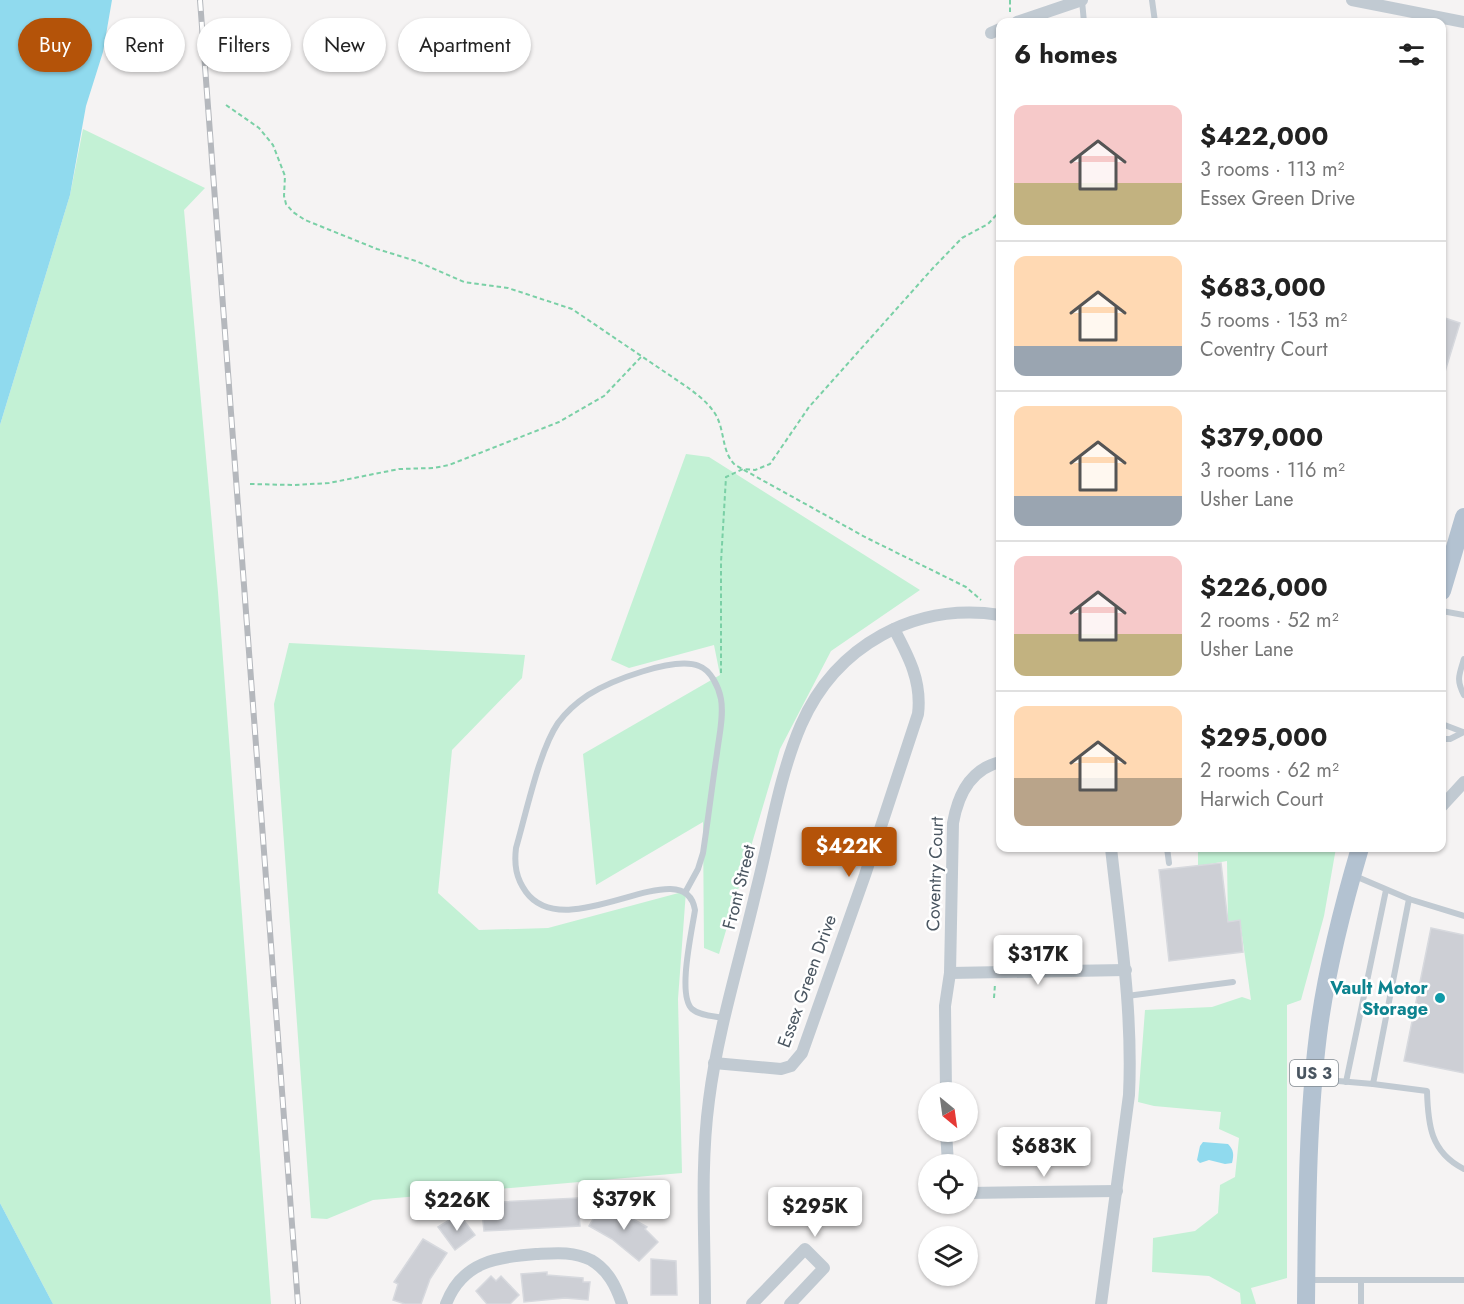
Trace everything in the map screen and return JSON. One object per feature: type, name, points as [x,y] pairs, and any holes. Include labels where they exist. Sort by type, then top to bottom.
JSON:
[{"type":"main road","points":[[1446,578],[1464,518]]},
{"type":"main road","name":"US 3","points":[[1306,1304],[1314,1078],[1325,988],[1359,852]]},
{"type":"street","points":[[1029,18],[1082,0]]},
{"type":"street","points":[[1352,0],[1464,21]]},
{"type":"street","name":"Front Street","points":[[705,1304],[706,1132],[714,1063],[785,776],[802,723],[816,698],[850,657],[870,642],[894,629],[942,614],[969,612],[996,614]]},
{"type":"street","name":"Essex Green Drive","points":[[714,1063],[781,1069],[791,1066],[802,1053],[865,875],[918,714],[920,698],[918,682],[894,629]]},
{"type":"street","name":"Coventry Court","points":[[946,1082],[945,1006],[950,973],[952,832],[956,810],[965,787],[973,777],[996,764]]},
{"type":"street","points":[[1446,802],[1464,782]]},
{"type":"street","points":[[1101,1304],[1129,1095],[1131,1064],[1126,970],[1111,852]]},
{"type":"street","points":[[950,973],[1126,970]]},
{"type":"street","points":[[978,1193],[1117,1191]]},
{"type":"street","points":[[752,1304],[804,1249],[824,1268],[790,1304]]},
{"type":"street","points":[[446,1304],[454,1287],[468,1272],[480,1264],[495,1258],[516,1255],[564,1253],[591,1261],[604,1269],[612,1279],[622,1304]]},
{"type":"lane","points":[[1082,0],[1084,18]]},
{"type":"lane","points":[[1152,0],[1154,18]]},
{"type":"lane","points":[[1446,612],[1464,615]]},
{"type":"lane","points":[[1464,659],[1458,678],[1458,685],[1464,695]]},
{"type":"lane","points":[[686,891],[698,869],[703,853],[721,722],[721,699],[707,671],[700,666],[683,662],[670,663],[589,694],[564,715],[549,740],[516,848],[515,862],[517,875],[529,896],[542,906],[558,910],[578,909],[659,889],[674,888],[686,891],[693,902],[694,910],[685,979],[687,1000],[691,1008],[699,1013],[724,1018]]},
{"type":"lane","points":[[1446,725],[1464,732]]},
{"type":"lane","points":[[1446,739],[1464,732]]},
{"type":"lane","points":[[1168,852],[1169,863]]},
{"type":"lane","points":[[1352,875],[1409,899],[1464,916]]},
{"type":"lane","points":[[1346,1082],[1386,890]]},
{"type":"lane","points":[[1373,1084],[1409,899]]},
{"type":"lane","points":[[1127,996],[1233,982]]},
{"type":"lane","points":[[1314,1078],[1427,1091],[1430,1133],[1446,1156],[1464,1169]]},
{"type":"lane","points":[[1306,1280],[1464,1280]]},
{"type":"lane","points":[[1361,1280],[1361,1304]]},
{"type":"path","points":[[226,105],[259,128],[273,145],[285,176],[286,204],[305,220],[377,249],[410,259],[464,282],[508,288],[572,309],[704,400],[716,415],[727,457],[735,465],[866,537],[966,587],[996,612]]},
{"type":"path","points":[[721,699],[721,562],[726,477],[743,469],[755,470],[770,464],[809,407],[933,268],[962,238],[988,224],[996,215]]},
{"type":"path","points":[[250,484],[328,483],[391,470],[448,465],[559,422],[604,396],[642,356]]},
{"type":"path","points":[[994,998],[995,984]]},
{"type":"green space","points":[[83,129],[205,188],[184,210],[218,592],[271,1304],[53,1304],[0,1203],[0,425],[70,195]]},
{"type":"green space","points":[[686,454],[709,457],[920,590],[831,651],[780,749],[719,954],[704,948],[703,822],[596,885],[583,754],[720,675],[714,645],[629,668],[611,660]]},
{"type":"green space","points":[[289,643],[525,655],[522,678],[452,750],[438,893],[479,930],[548,928],[686,891],[678,999],[682,1173],[373,1200],[327,1219],[311,1218],[274,704]]},
{"type":"green space","points":[[1198,852],[1335,852],[1324,916],[1301,1000],[1287,1005],[1287,1278],[1251,1288],[1256,1304],[1241,1304],[1240,1293],[1209,1276],[1152,1272],[1153,1238],[1195,1231],[1218,1213],[1220,1185],[1235,1177],[1239,1138],[1219,1129],[1221,1112],[1154,1106],[1138,1102],[1145,1010],[1212,1007],[1242,997],[1251,1000],[1240,921],[1228,922],[1227,861],[1198,866]]},
{"type":"water","points":[[0,0],[112,0],[109,18],[104,18],[103,52],[86,106],[70,195],[0,425]]},
{"type":"water","points":[[1203,1142],[1228,1144],[1233,1153],[1232,1163],[1225,1164],[1209,1160],[1200,1163],[1197,1160]]},
{"type":"water","points":[[0,1203],[53,1304],[0,1304]]},
{"type":"building","points":[[1446,318],[1460,323],[1446,368]]},
{"type":"building","points":[[1221,863],[1228,922],[1240,920],[1243,952],[1169,961],[1159,870]]},
{"type":"building","name":"Vault Motor Storage","points":[[1431,928],[1464,935],[1464,1073],[1404,1061]]},
{"type":"building","points":[[578,1198],[580,1226],[484,1231],[481,1203]]},
{"type":"building","points":[[603,1202],[647,1227],[645,1229],[658,1242],[639,1261],[612,1239],[589,1226]]},
{"type":"building","points":[[459,1214],[475,1235],[455,1250],[438,1227]]},
{"type":"building","points":[[423,1239],[447,1253],[430,1279],[421,1304],[405,1304],[393,1300],[398,1284],[394,1282]]},
{"type":"building","points":[[651,1259],[676,1261],[677,1295],[651,1295]]},
{"type":"building","points":[[547,1272],[547,1275],[583,1278],[583,1282],[590,1282],[588,1300],[565,1298],[524,1302],[521,1274]]},
{"type":"building","points":[[491,1276],[496,1281],[501,1276],[519,1295],[510,1304],[487,1304],[476,1291]]},
{"type":"railway","points":[[200,0],[298,1304]]},
{"type":"place","name":"Vault Motor Storage","points":[[1440,998]]}]
